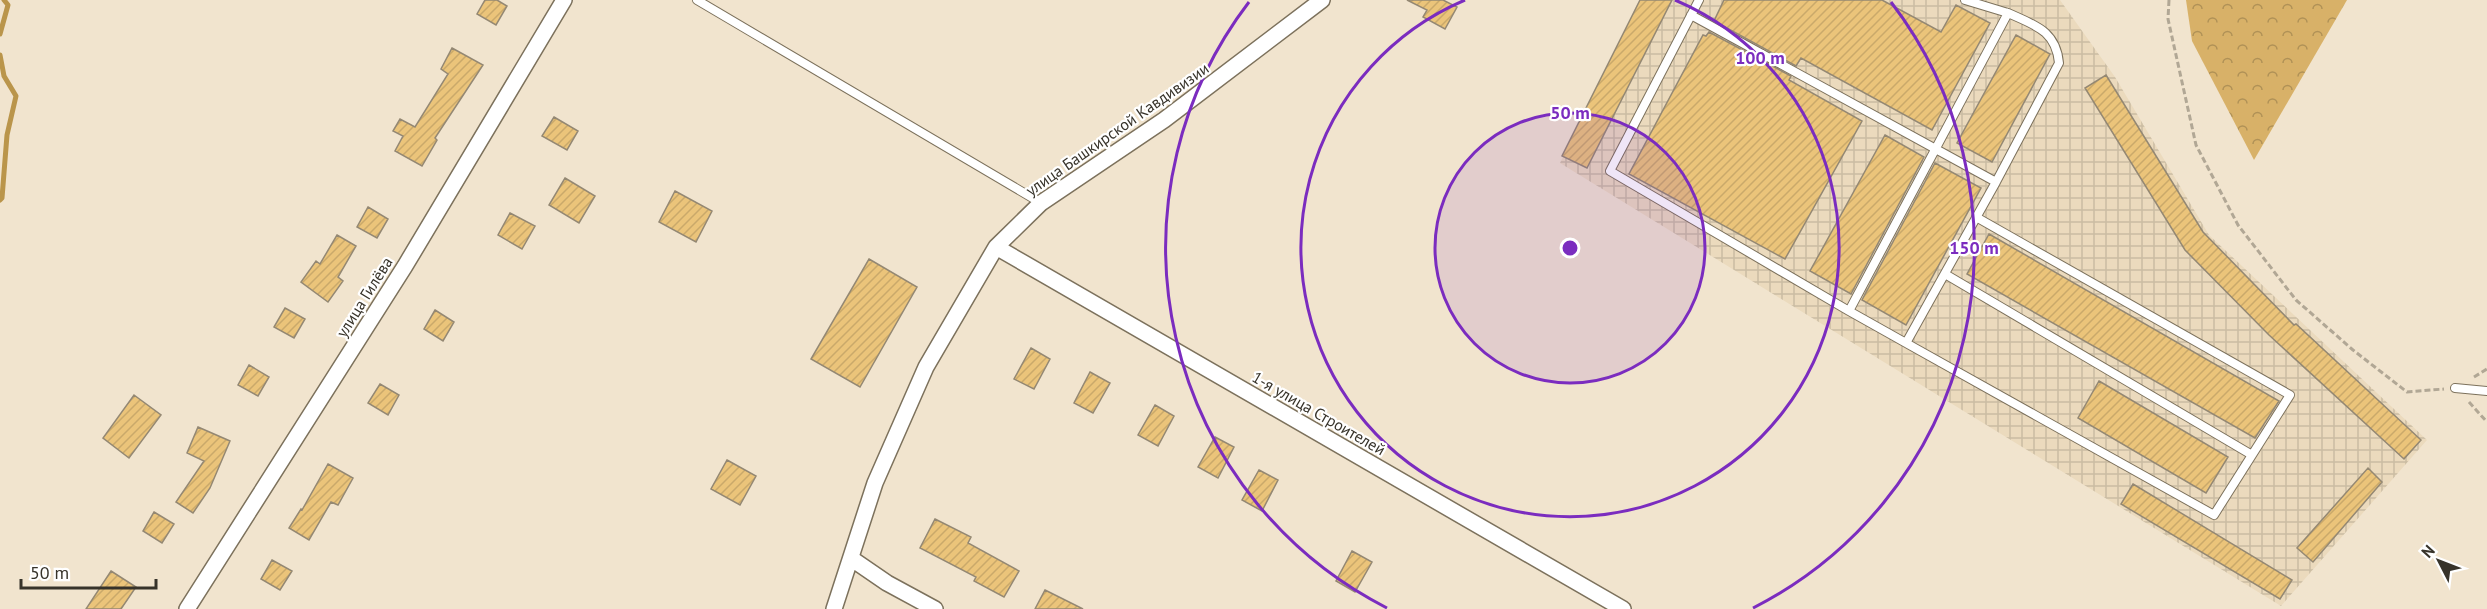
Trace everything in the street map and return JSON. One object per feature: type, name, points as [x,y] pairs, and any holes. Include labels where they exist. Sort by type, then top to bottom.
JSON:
[{"type":"street","name":"улица Гилёва","points":[[187,609],[405,266],[564,0]]},
{"type":"street","name":"улица Башкирской Кавдивизии","points":[[834,609],[875,483],[926,367],[996,247],[1041,203],[1164,120],[1323,0]]},
{"type":"street","name":"1-я улица Строителей","points":[[996,247],[1623,609]]},
{"type":"street","points":[[852,559],[887,583],[935,609]]},
{"type":"lane","points":[[697,0],[1041,203]]},
{"type":"lane","points":[[1699,0],[1610,171],[1849,311],[2214,514],[2290,395],[1976,217]]},
{"type":"lane","points":[[1906,343],[2059,63],[2058,50],[2042,29],[2008,13],[1965,0]]},
{"type":"lane","points":[[1849,311],[2008,13]]},
{"type":"lane","points":[[1691,15],[1996,182]]},
{"type":"lane","points":[[1945,274],[2252,454]]},
{"type":"lane","points":[[2456,388],[2487,391]]},
{"type":"path","points":[[2169,0],[2168,19],[2196,145],[2238,225],[2296,300],[2353,350],[2407,392],[2456,388],[2487,369]]},
{"type":"path","points":[[2456,388],[2487,422]]},
{"type":"shaded area","points":[[1640,0],[2060,0],[2115,77],[2209,235],[2427,440],[2281,606],[1560,163]]},
{"type":"green space","points":[[2186,0],[2347,0],[2254,160],[2192,41]]},
{"type":"building","points":[[485,0],[497,0],[507,6],[496,25],[477,14]]},
{"type":"building","points":[[1407,0],[1443,0],[1457,7],[1445,29],[1423,17],[1427,10]]},
{"type":"building","points":[[1640,0],[1672,0],[1587,168],[1562,156]]},
{"type":"building","points":[[1724,0],[1882,0],[1941,32],[1956,5],[1990,23],[1932,130],[1801,58],[1796,66],[1714,21]]},
{"type":"building","points":[[1709,32],[1791,76],[1789,80],[1862,121],[1785,259],[1629,174],[1703,35],[1706,36]]},
{"type":"building","points":[[2016,35],[2050,54],[1992,162],[1957,143]]},
{"type":"building","points":[[452,48],[483,65],[435,138],[437,140],[422,166],[395,151],[403,136],[393,131],[400,119],[415,127],[448,74],[441,69]]},
{"type":"building","points":[[2106,75],[2203,232],[2294,325],[2296,324],[2421,440],[2404,459],[2269,335],[2185,250],[2085,88]]},
{"type":"building","points":[[554,117],[578,131],[567,150],[542,136]]},
{"type":"building","points":[[1885,135],[1924,157],[1851,294],[1810,271]]},
{"type":"building","points":[[1935,163],[1981,188],[1906,325],[1862,300]]},
{"type":"building","points":[[565,178],[595,196],[579,223],[549,205]]},
{"type":"building","points":[[675,191],[712,211],[696,242],[659,222]]},
{"type":"building","points":[[368,207],[388,219],[377,238],[357,227]]},
{"type":"building","points":[[510,213],[535,226],[522,249],[498,235]]},
{"type":"building","points":[[1989,234],[2279,401],[2255,438],[1967,274]]},
{"type":"building","points":[[337,235],[356,246],[338,277],[343,281],[328,302],[301,282],[316,261],[320,264]]},
{"type":"building","points":[[869,259],[917,287],[860,387],[811,359]]},
{"type":"building","points":[[285,308],[305,319],[294,338],[274,327]]},
{"type":"building","points":[[435,310],[454,322],[443,341],[424,329]]},
{"type":"building","points":[[1031,348],[1050,359],[1034,389],[1014,379]]},
{"type":"building","points":[[249,365],[269,377],[258,396],[238,385]]},
{"type":"building","points":[[1090,372],[1110,383],[1093,413],[1074,403]]},
{"type":"building","points":[[2099,381],[2228,457],[2206,493],[2078,418]]},
{"type":"building","points":[[380,384],[399,395],[388,415],[368,403]]},
{"type":"building","points":[[134,395],[161,415],[129,458],[103,438]]},
{"type":"building","points":[[1155,405],[1174,416],[1158,446],[1138,435]]},
{"type":"building","points":[[198,427],[230,441],[210,488],[193,513],[176,502],[204,461],[187,453]]},
{"type":"building","points":[[1215,437],[1234,447],[1218,478],[1198,467]]},
{"type":"building","points":[[727,460],[756,476],[740,505],[711,489]]},
{"type":"building","points":[[328,464],[353,478],[338,505],[331,502],[309,540],[289,528]]},
{"type":"building","points":[[2368,468],[2382,482],[2313,562],[2297,548]]},
{"type":"building","points":[[1259,470],[1278,480],[1262,511],[1242,500]]},
{"type":"building","points":[[2133,484],[2292,580],[2280,599],[2121,504]]},
{"type":"building","points":[[154,512],[174,524],[162,543],[143,531]]},
{"type":"building","points":[[935,519],[971,537],[968,543],[1019,571],[1004,597],[974,581],[976,577],[920,548]]},
{"type":"building","points":[[1352,551],[1372,562],[1355,592],[1336,581]]},
{"type":"building","points":[[272,560],[292,571],[280,590],[261,579]]},
{"type":"building","points":[[111,571],[136,587],[121,609],[86,609]]},
{"type":"building","points":[[1045,590],[1083,609],[1035,609]]},
{"type":"waterway","points":[[0,34],[8,5],[4,0]]},
{"type":"waterway","points":[[0,55],[4,76],[16,96],[7,135],[0,200]]}]
